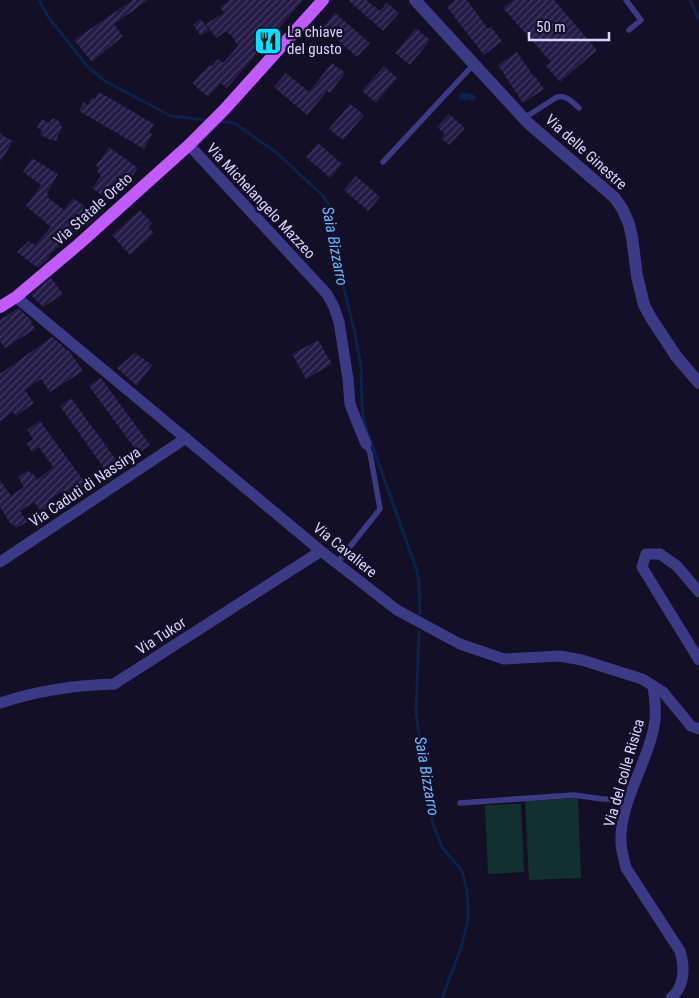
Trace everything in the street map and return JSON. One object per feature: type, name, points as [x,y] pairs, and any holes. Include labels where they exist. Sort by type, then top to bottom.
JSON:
[{"type":"main road","name":"Via Statale Oreto","points":[[0,308],[80,244],[203,131],[323,0]]},
{"type":"street","name":"Via delle Ginestre","points":[[415,0],[524,118],[615,198],[624,210],[632,237],[637,276],[644,305],[676,356],[699,383]]},
{"type":"street","name":"Via Michelangelo Mazzeo","points":[[188,145],[327,294],[339,322],[350,404],[366,444]]},
{"type":"street","name":"Via Cavaliere","points":[[16,297],[321,551],[397,610],[460,644],[504,658],[560,656],[582,660],[642,679],[663,692],[691,726],[699,729]]},
{"type":"street","name":"Via Caduti di Nassirya","points":[[0,562],[186,438]]},
{"type":"street","name":"Via Tukor","points":[[0,703],[23,695],[63,688],[114,684],[321,551]]},
{"type":"street","points":[[699,592],[677,566],[660,554],[646,554],[642,567],[699,660]]},
{"type":"street","name":"Via del colle Risica","points":[[653,686],[656,705],[653,730],[624,816],[621,841],[626,868],[680,951],[683,960],[684,972],[680,985],[675,994],[670,998]]},
{"type":"lane","points":[[626,0],[641,20],[629,30]]},
{"type":"lane","points":[[384,162],[474,64]]},
{"type":"lane","points":[[524,118],[557,97],[562,96],[568,98],[579,108]]},
{"type":"lane","points":[[337,564],[380,510],[370,453],[366,444]]},
{"type":"lane","points":[[460,802],[574,795],[630,800]]},
{"type":"green space","points":[[578,798],[581,878],[529,880],[525,801]]},
{"type":"green space","points":[[521,804],[524,872],[488,874],[485,805]]},
{"type":"water","points":[[463,92],[475,95],[476,99],[472,101],[460,99],[458,97]]},
{"type":"building","points":[[133,0],[148,0],[114,24],[123,36],[92,62],[74,40]]},
{"type":"building","points":[[230,0],[303,0],[227,88],[221,83],[208,97],[192,83],[218,59],[223,63],[238,46],[232,36],[226,31],[216,38],[206,24],[224,13],[220,7]]},
{"type":"building","points":[[348,0],[366,0],[380,11],[387,3],[399,13],[383,31]]},
{"type":"building","points":[[455,0],[467,0],[488,29],[491,27],[502,41],[484,55],[447,7]]},
{"type":"building","points":[[513,0],[554,0],[597,50],[560,82],[546,66],[551,62],[503,8]]},
{"type":"building","points":[[335,13],[370,43],[357,57],[323,27]]},
{"type":"building","points":[[201,19],[209,30],[201,36],[193,25]]},
{"type":"building","points":[[416,28],[430,40],[410,65],[395,53]]},
{"type":"building","points":[[517,52],[544,89],[523,103],[498,65]]},
{"type":"building","points":[[332,63],[345,73],[330,93],[327,91],[307,115],[274,87],[286,73],[309,92]]},
{"type":"building","points":[[384,66],[397,78],[376,103],[362,91]]},
{"type":"building","points":[[99,92],[154,124],[149,132],[152,134],[144,149],[79,111],[84,102],[88,105],[92,97],[95,99]]},
{"type":"building","points":[[350,104],[364,115],[343,140],[329,129]]},
{"type":"building","points":[[449,114],[465,128],[449,145],[441,138],[445,134],[437,127]]},
{"type":"building","points":[[52,118],[59,121],[62,127],[56,141],[40,135],[42,130],[37,128],[41,119],[50,123]]},
{"type":"building","points":[[0,134],[13,141],[0,162]]},
{"type":"building","points":[[318,143],[342,164],[330,178],[306,157]]},
{"type":"building","points":[[213,144],[226,158],[218,165],[205,151]]},
{"type":"building","points":[[109,147],[138,168],[129,181],[126,179],[119,188],[116,186],[107,199],[92,188],[101,176],[97,171],[99,168],[96,166]]},
{"type":"building","points":[[32,158],[58,174],[47,193],[49,195],[47,197],[64,210],[73,198],[98,215],[86,227],[83,225],[48,256],[50,257],[38,268],[17,252],[29,241],[35,245],[51,227],[26,206],[41,185],[23,172]]},
{"type":"building","points":[[356,176],[380,197],[368,211],[344,190]]},
{"type":"building","points":[[140,210],[152,223],[148,227],[154,233],[130,255],[112,235]]},
{"type":"building","points":[[51,278],[63,294],[43,307],[31,295]]},
{"type":"building","points":[[18,308],[31,320],[35,329],[5,348],[0,341],[0,320]]},
{"type":"building","points":[[52,337],[70,352],[83,371],[50,392],[41,379],[25,390],[34,403],[16,416],[13,412],[0,422],[0,374]]},
{"type":"building","points":[[318,340],[332,364],[306,379],[292,354]]},
{"type":"building","points":[[135,353],[152,365],[137,386],[117,368]]},
{"type":"building","points":[[101,378],[150,445],[138,453],[89,386]]},
{"type":"building","points":[[71,398],[120,465],[108,474],[60,406]]},
{"type":"building","points":[[40,421],[86,484],[67,498],[62,492],[49,500],[52,505],[41,512],[34,502],[20,511],[27,522],[16,528],[14,524],[12,526],[0,507],[0,480],[11,496],[24,487],[18,477],[28,470],[31,474],[33,473],[37,480],[53,467],[39,447],[32,452],[27,444],[33,439],[27,430]]},
{"type":"waterway","name":"Saia Bizzarro","points":[[39,0],[49,18],[88,67],[105,81],[171,116],[207,120]]},
{"type":"waterway","points":[[690,0],[699,20]]},
{"type":"waterway","name":"Saia Bizzarro","points":[[219,121],[234,123],[277,153],[324,197],[331,208],[335,253],[355,333],[361,367],[364,422],[417,571],[420,614]]},
{"type":"waterway","name":"Saia Bizzarro","points":[[419,632],[416,712],[428,803],[433,824],[442,847],[462,871],[467,891],[468,920],[461,948],[442,998]]},
{"type":"place","name":"La chiave del gusto","points":[[268,41]]}]
